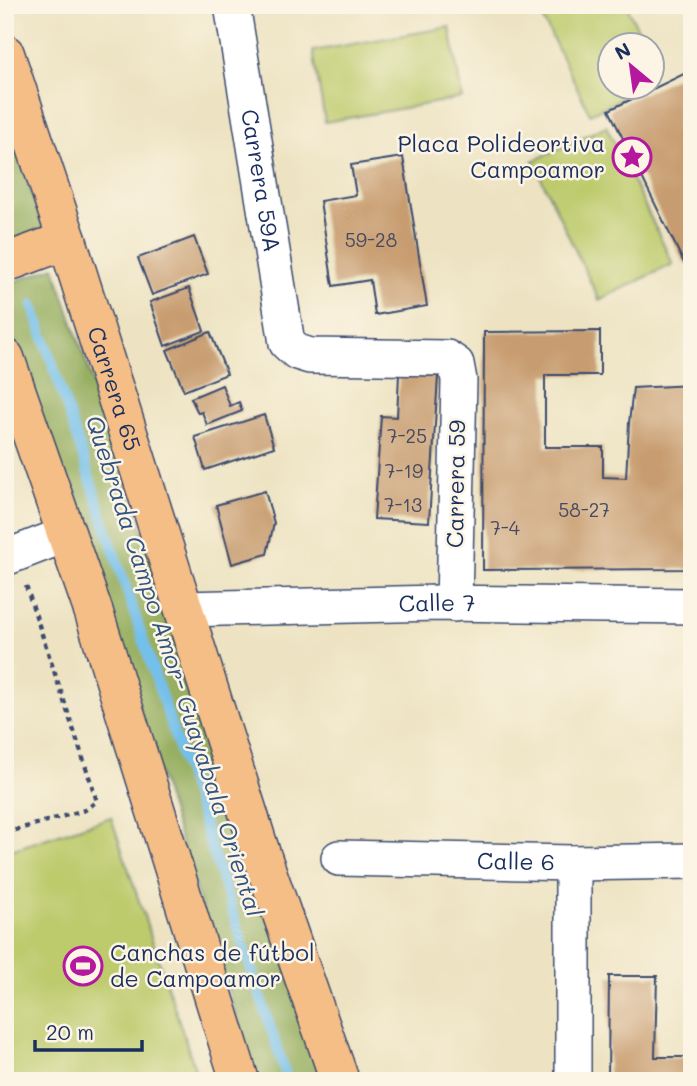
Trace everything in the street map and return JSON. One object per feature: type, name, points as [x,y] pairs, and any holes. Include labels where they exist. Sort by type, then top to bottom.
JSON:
[{"type":"main road","name":"Carrera 65","points":[[5,54],[67,240],[262,857],[340,1081]]},
{"type":"main road","points":[[5,263],[67,240]]},
{"type":"main road","points":[[5,358],[94,613],[240,1081]]},
{"type":"street","name":"Carrera 59A","points":[[232,5],[287,343],[297,352],[310,356],[447,358],[456,364]]},
{"type":"street","name":"Carrera 59","points":[[454,604],[459,380],[456,364]]},
{"type":"street","points":[[10,555],[67,534]]},
{"type":"street","name":"Calle 7","points":[[183,609],[454,604],[692,606]]},
{"type":"street","name":"Calle 6","points":[[339,858],[573,863],[692,861]]},
{"type":"street","points":[[573,863],[573,1081]]},
{"type":"path","points":[[10,555],[97,801]]},
{"type":"path","points":[[5,833],[85,810],[97,801],[105,799]]},
{"type":"green space","points":[[536,5],[626,5],[640,32],[596,32],[596,102],[615,102],[590,114]]},
{"type":"green space","points":[[450,27],[462,98],[325,122],[313,51]]},
{"type":"green space","points":[[5,113],[43,229],[5,242]]},
{"type":"green space","points":[[606,126],[673,264],[599,300],[533,161]]},
{"type":"green space","points":[[54,267],[323,1081],[257,1081],[108,613],[5,314],[5,285]]},
{"type":"green space","name":"Canchas de fútbol de Campoamor","points":[[111,817],[199,1081],[5,1081],[5,852]]},
{"type":"building","points":[[692,70],[692,260],[684,263],[609,110],[626,102],[666,102],[666,83]]},
{"type":"building","points":[[403,157],[427,306],[375,315],[370,280],[333,286],[320,201],[356,195],[351,165]]},
{"type":"building","points":[[194,237],[208,274],[152,295],[138,258]]},
{"type":"building","points":[[189,288],[204,331],[165,346],[150,302]]},
{"type":"building","points":[[600,331],[600,375],[545,375],[545,447],[603,447],[603,477],[626,478],[633,388],[692,385],[692,569],[483,570],[484,332]]},
{"type":"building","points":[[210,332],[227,374],[184,391],[167,350]]},
{"type":"building","points":[[399,374],[438,376],[429,522],[374,519],[381,416],[397,417]]},
{"type":"building","points":[[222,385],[230,406],[239,402],[242,411],[207,425],[202,412],[198,413],[191,398]]},
{"type":"building","points":[[264,415],[274,447],[205,470],[195,437]]},
{"type":"building","points":[[265,491],[274,523],[267,554],[232,564],[216,505]]},
{"type":"building","points":[[609,976],[657,976],[655,1057],[692,1057],[692,1081],[608,1081]]},
{"type":"waterway","name":"Quebrada Campo Amor- Guayabala Oriental","points":[[33,305],[288,1081]]},
{"type":"place","name":"Placa Polideortiva Campoamor","points":[[632,157]]},
{"type":"place","name":"Canchas de fútbol de Campoamor","points":[[83,966]]}]
